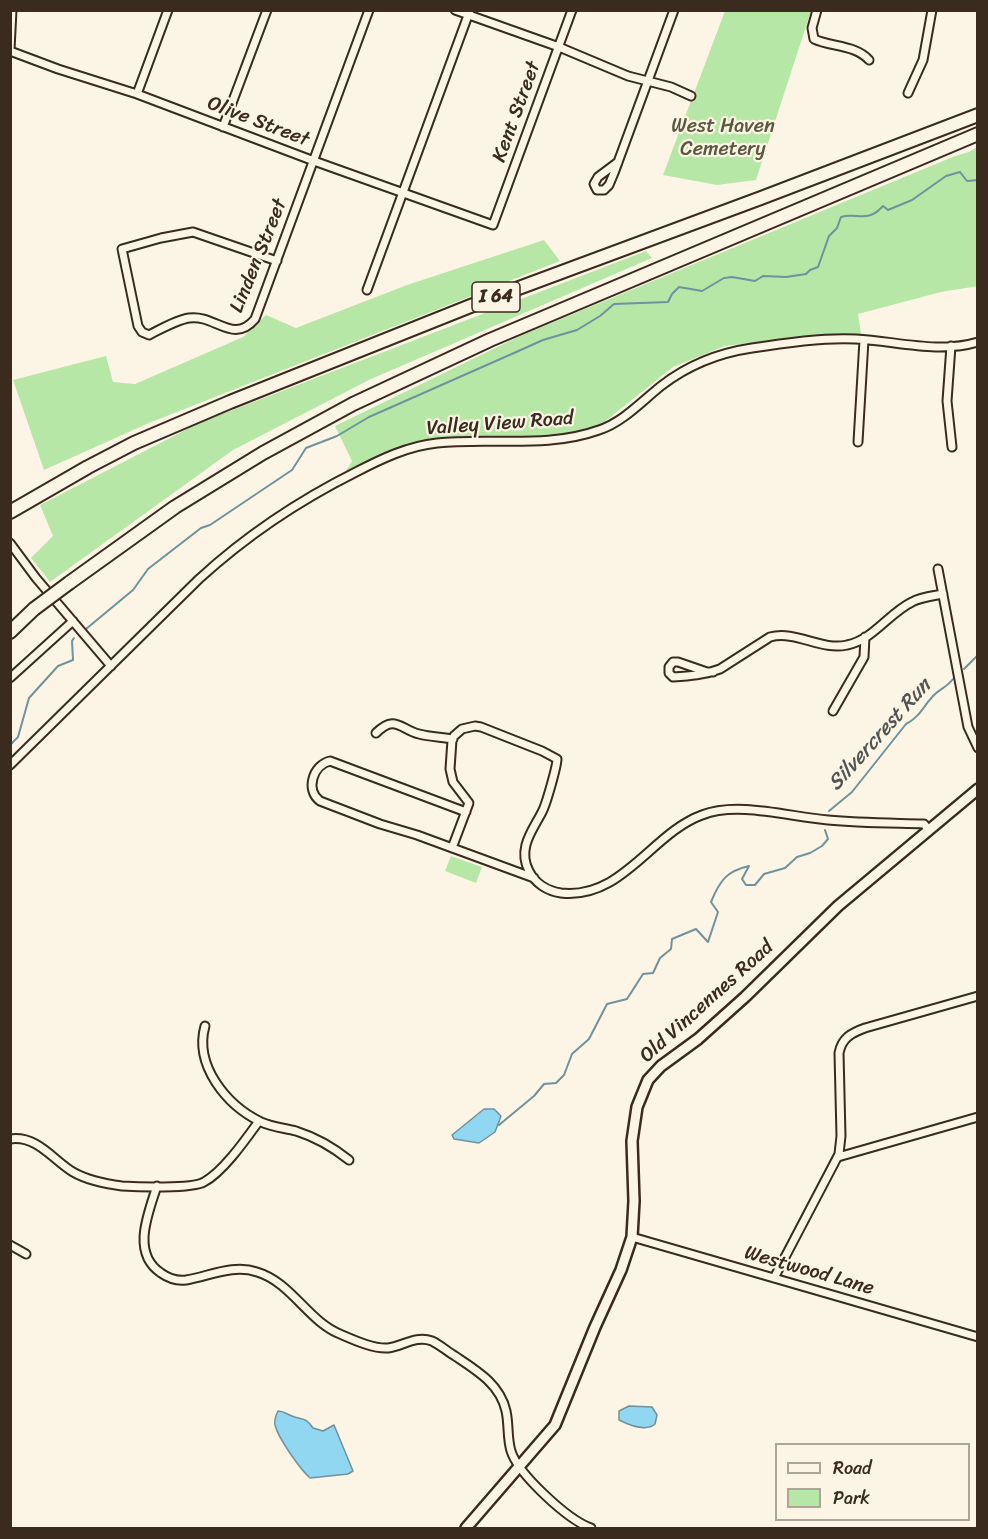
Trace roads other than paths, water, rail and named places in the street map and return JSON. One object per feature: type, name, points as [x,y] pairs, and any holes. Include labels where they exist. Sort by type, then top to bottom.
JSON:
[{"type":"highway","name":"I 64","points":[[10,512],[134,443],[222,405],[459,311],[978,115]]},
{"type":"highway","name":"I 64","points":[[10,630],[34,609],[161,517],[241,466],[330,416],[446,359],[978,134]]},
{"type":"street","points":[[10,52],[12,10]]},
{"type":"street","points":[[223,127],[267,10]]},
{"type":"street","name":"Linden Street","points":[[277,261],[194,232],[122,249],[138,326],[142,332],[149,335],[188,318],[209,321],[237,331],[247,329],[255,319],[277,261],[314,161],[369,10]]},
{"type":"street","points":[[455,10],[469,13],[559,47],[628,76],[671,87],[691,96]]},
{"type":"street","name":"Kent Street","points":[[493,225],[572,10]]},
{"type":"street","points":[[618,162],[674,10]]},
{"type":"street","points":[[818,10],[812,28],[814,39],[863,53],[869,60]]},
{"type":"street","points":[[908,93],[923,60],[932,10]]},
{"type":"street","points":[[137,94],[168,11]]},
{"type":"street","points":[[367,290],[469,13]]},
{"type":"street","name":"Olive Street","points":[[10,52],[137,94],[493,225]]},
{"type":"street","name":"Valley View Road","points":[[10,765],[214,564],[255,532],[326,487],[385,458],[438,442],[544,441],[596,431],[615,423],[678,374],[695,364],[723,354],[775,345],[844,339],[928,346],[951,346],[978,342]]},
{"type":"street","points":[[858,442],[864,340]]},
{"type":"street","points":[[951,346],[947,401],[952,447]]},
{"type":"street","points":[[10,543],[36,578],[111,666]]},
{"type":"street","points":[[938,570],[968,727],[978,748]]},
{"type":"street","points":[[713,672],[678,662],[673,662],[669,667],[670,675],[675,677],[702,676],[713,672],[776,635],[788,635],[839,646],[850,645],[865,637],[913,601],[943,594]]},
{"type":"street","points":[[10,678],[73,621]]},
{"type":"street","points":[[833,711],[864,657],[865,637]]},
{"type":"street","points":[[376,733],[382,727],[392,723],[401,724],[420,734],[453,739]]},
{"type":"street","points":[[452,848],[469,803],[453,782],[450,750],[453,739],[462,729],[475,726],[555,757],[556,767],[543,810],[527,838],[525,852],[528,870],[534,879]]},
{"type":"street","points":[[466,812],[335,762],[325,762],[316,770],[311,789],[320,801],[534,879],[548,890],[564,893],[581,892],[599,886],[625,872],[681,825],[701,815],[718,811],[744,810],[828,820],[924,824],[928,829]]},
{"type":"street","name":"Old Vincennes Road","points":[[466,1528],[550,1432],[559,1417],[595,1327],[621,1270],[632,1237],[634,1201],[632,1141],[637,1107],[648,1080],[662,1066],[698,1040],[745,997],[830,913],[978,789]]},
{"type":"street","points":[[774,1278],[838,1157],[841,1136],[839,1053],[840,1046],[847,1036],[865,1028],[978,996]]},
{"type":"street","points":[[205,1026],[202,1052],[214,1079],[226,1095],[259,1121],[298,1132],[321,1142],[349,1161]]},
{"type":"street","points":[[838,1157],[978,1118]]},
{"type":"street","points":[[10,1139],[19,1138],[35,1143],[64,1166],[86,1178],[123,1186],[190,1185],[204,1182],[235,1152],[259,1121]]},
{"type":"street","points":[[157,1186],[143,1244],[147,1259],[158,1271],[172,1279],[184,1280],[233,1269],[255,1271],[274,1280],[315,1318],[339,1334],[380,1347],[392,1347],[417,1339],[435,1343],[482,1374],[495,1388],[504,1405],[511,1451],[519,1467],[564,1513],[578,1523],[591,1528]]},
{"type":"street","name":"Westwood Lane","points":[[632,1237],[978,1337]]},
{"type":"street","points":[[10,1245],[26,1254]]},
{"type":"water","points":[[484,1109],[494,1109],[501,1116],[495,1132],[479,1143],[454,1139],[452,1135]]},
{"type":"water","points":[[629,1406],[652,1407],[657,1415],[655,1424],[642,1428],[619,1420],[619,1411]]},
{"type":"water","points":[[278,1411],[304,1419],[313,1428],[323,1431],[334,1425],[353,1471],[348,1474],[310,1478],[280,1438],[275,1425]]},
{"type":"waterway","points":[[86,629],[133,590],[148,569],[201,528],[210,525],[292,470],[306,448],[337,436],[369,417],[543,340],[577,330],[614,304],[668,302],[679,287],[702,291],[724,278],[755,281],[763,276],[786,277],[806,274],[818,267],[829,236],[837,228],[841,217],[872,215],[883,206],[888,210],[912,200],[946,176],[960,172],[967,181],[978,180]]},
{"type":"waterway","points":[[10,745],[18,737],[29,698],[58,666],[73,660],[72,641],[74,638]]},
{"type":"waterway","name":"Silvercrest Run","points":[[964,669],[978,655]]},
{"type":"waterway","name":"Silvercrest Run","points":[[829,811],[852,792],[906,724],[915,718],[934,695],[953,679]]},
{"type":"waterway","name":"Silvercrest Run","points":[[499,1125],[534,1096],[544,1084],[556,1083],[564,1075],[572,1054],[589,1039],[607,1004],[627,999],[643,974],[653,973],[660,958],[671,949],[672,939],[696,929],[708,942],[718,912],[711,902],[725,878],[749,866],[742,879],[746,885],[755,885],[764,874],[785,868],[797,857],[822,846],[828,839],[825,830]]},
{"type":"park label","name":"West Haven Cemetery","points":[[723,138]]}]
